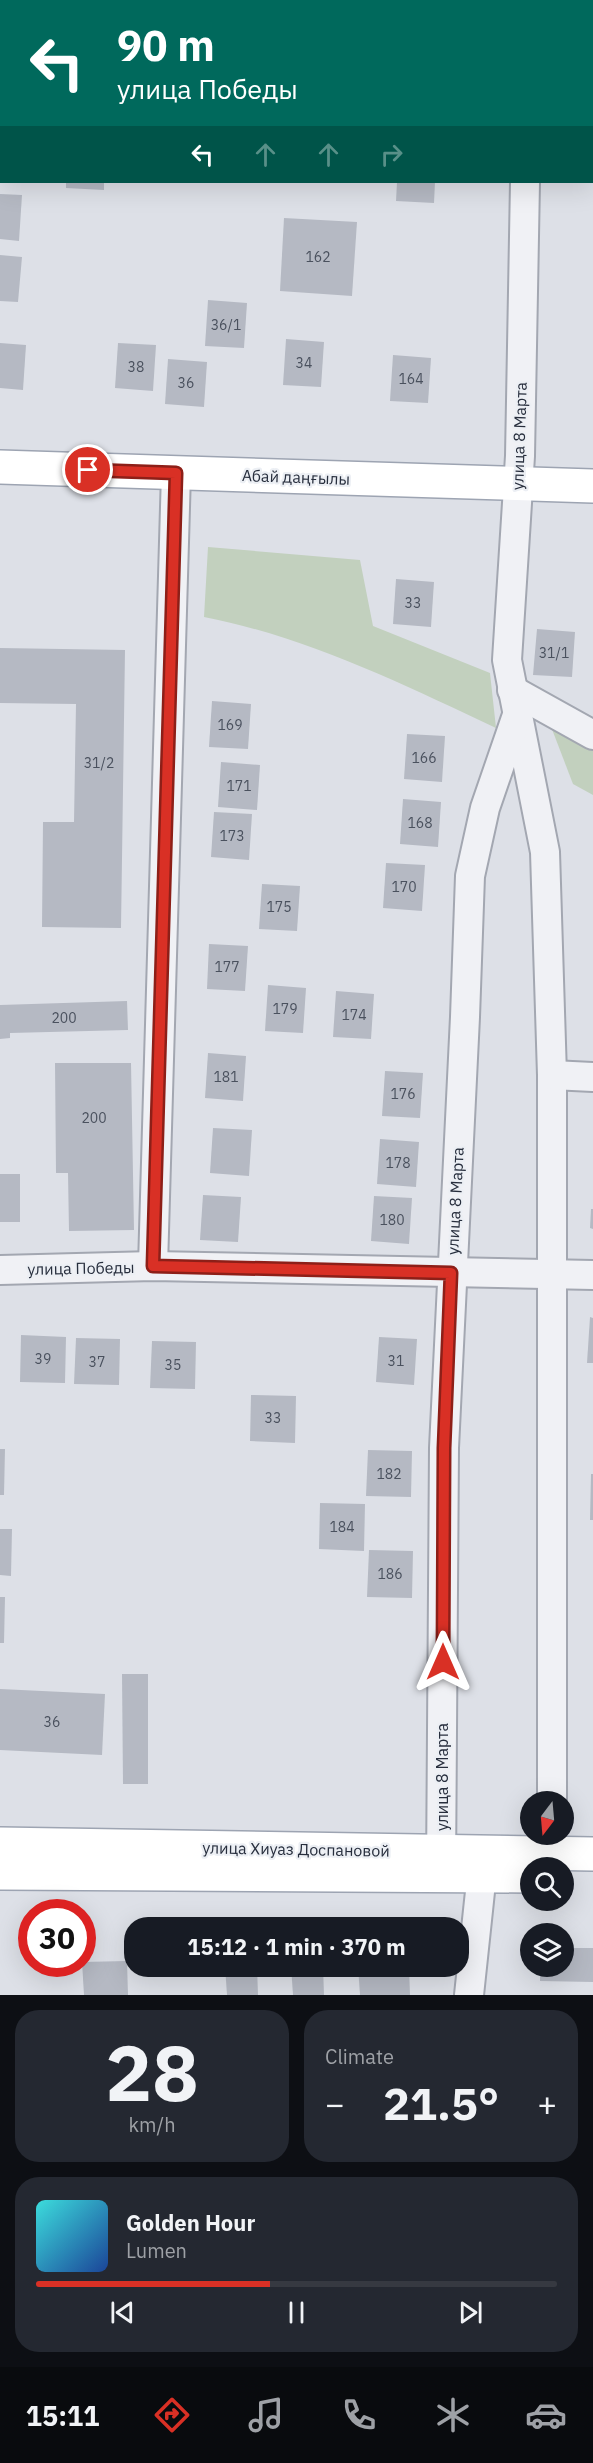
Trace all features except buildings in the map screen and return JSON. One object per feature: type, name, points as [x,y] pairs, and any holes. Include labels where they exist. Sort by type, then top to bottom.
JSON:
[{"type":"main road","name":"Абай даңғылы","points":[[0,467],[593,486]]},
{"type":"main road","name":"улица Хиуаз Доспановой","points":[[0,1844],[442,1863],[520,1863]]},
{"type":"main road","name":"улица Хиуаз Доспановой","points":[[574,1858],[593,1854]]},
{"type":"main road","name":"улица Хиуаз Доспановой","points":[[0,1873],[442,1863]]},
{"type":"main road","name":"улица Хиуаз Доспановой","points":[[574,1870],[593,1876]]},
{"type":"street","name":"улица 8 Марта","points":[[525,183],[518,483],[507,660],[545,852],[552,1075],[550,1275],[552,1791]]},
{"type":"street","points":[[153,1266],[176,473]]},
{"type":"street","name":"улица 8 Марта","points":[[442,1863],[444,1448],[470,876],[485,808],[515,702]]},
{"type":"street","points":[[515,702],[593,735]]},
{"type":"street","points":[[552,1075],[593,1077]]},
{"type":"street","name":"улица Победы","points":[[0,1270],[153,1266],[593,1275]]},
{"type":"street","points":[[469,1995],[482,1864]]},
{"type":"green space","points":[[208,547],[360,560],[373,626],[490,673],[496,728],[317,649],[204,617]]},
{"type":"green space","points":[[550,724],[593,748],[593,795],[573,784]]},
{"type":"route","points":[[88,470],[176,473],[153,1266],[451,1273],[444,1448],[443,1662]]}]
